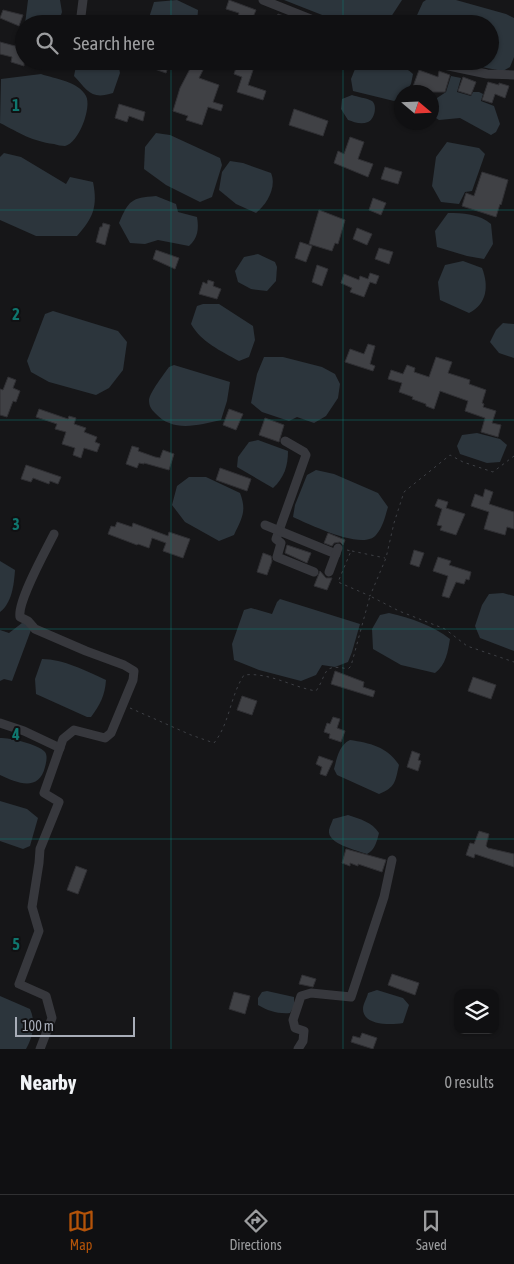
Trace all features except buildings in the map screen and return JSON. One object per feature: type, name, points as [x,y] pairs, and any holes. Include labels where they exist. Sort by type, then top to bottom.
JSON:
[{"type":"street","points":[[81,15],[83,0]]},
{"type":"street","points":[[263,0],[300,15]]},
{"type":"street","points":[[468,70],[487,74],[514,75]]},
{"type":"street","points":[[285,441],[304,452],[306,456],[276,539],[281,543],[277,557],[314,572]]},
{"type":"street","points":[[265,525],[337,551],[329,572]]},
{"type":"street","points":[[40,1049],[52,1018],[46,996],[19,984],[39,931],[32,907],[40,863],[40,849],[59,802],[44,793],[63,739],[74,730],[105,738],[111,733],[133,680],[134,672],[124,665],[35,629],[28,621],[20,617],[19,611],[31,581],[54,534]]},
{"type":"street","points":[[0,723],[24,731],[60,748]]},
{"type":"street","points":[[298,1049],[303,1041],[304,1031],[295,1028],[293,1020],[301,996],[311,993],[351,997],[384,897],[392,860]]},
{"type":"path","points":[[123,704],[191,735],[214,743],[221,734],[236,686],[244,675],[255,674],[316,691],[323,673],[331,668],[348,669],[351,666],[370,596],[386,558],[404,492],[450,454],[463,462],[493,472],[514,456]]},
{"type":"path","points":[[337,551],[352,551],[386,558]]},
{"type":"path","points":[[352,551],[338,582],[399,611],[445,629],[467,646],[514,662]]},
{"type":"shaded area","points":[[28,0],[60,0],[61,15],[26,15]]},
{"type":"shaded area","points":[[177,0],[198,10],[198,15],[150,15],[154,2]]},
{"type":"shaded area","points":[[284,0],[402,0],[392,15],[322,15]]},
{"type":"shaded area","points":[[426,0],[456,0],[514,18],[514,57],[510,67],[503,71],[498,70],[499,15],[417,15],[423,2]]},
{"type":"shaded area","points":[[75,70],[119,70],[120,73],[113,93],[106,95],[90,93],[74,76]]},
{"type":"shaded area","points":[[355,70],[408,70],[413,74],[410,85],[394,85],[394,101],[353,91],[351,79]]},
{"type":"shaded area","points":[[41,74],[72,84],[78,87],[86,96],[87,108],[83,124],[75,138],[65,146],[32,139],[0,123],[1,79]]},
{"type":"shaded area","points":[[451,76],[461,78],[457,92],[471,96],[473,92],[483,94],[481,101],[494,106],[500,124],[496,132],[491,135],[460,118],[439,120],[439,97],[446,92]]},
{"type":"shaded area","points":[[352,95],[374,103],[374,113],[370,121],[360,123],[348,120],[341,109],[342,99]]},
{"type":"shaded area","points":[[156,133],[170,135],[220,158],[222,165],[212,197],[200,202],[166,185],[144,169],[145,147]]},
{"type":"shaded area","points":[[447,142],[479,148],[485,154],[472,191],[465,192],[459,204],[441,202],[432,186],[436,157]]},
{"type":"shaded area","points":[[4,153],[21,157],[66,184],[70,177],[93,182],[95,198],[93,212],[77,236],[36,236],[0,220],[0,157]]},
{"type":"shaded area","points":[[230,161],[243,163],[271,173],[273,184],[270,195],[256,213],[236,204],[219,190],[222,172]]},
{"type":"shaded area","points":[[156,196],[176,204],[178,212],[197,217],[197,233],[189,246],[158,240],[145,244],[130,243],[119,223],[125,209],[136,199]]},
{"type":"shaded area","points":[[448,213],[476,216],[491,224],[493,244],[484,259],[437,247],[435,231]]},
{"type":"shaded area","points":[[258,254],[275,262],[277,267],[276,281],[267,291],[251,289],[238,282],[235,271],[244,257]]},
{"type":"shaded area","points":[[463,261],[482,268],[486,288],[480,305],[469,313],[440,300],[438,282],[445,265]]},
{"type":"shaded area","points":[[219,304],[253,326],[255,340],[249,357],[239,361],[212,346],[200,336],[191,324],[197,306]]},
{"type":"shaded area","points":[[53,311],[118,331],[127,342],[123,370],[109,388],[96,395],[49,382],[31,372],[27,361],[45,314]]},
{"type":"shaded area","points":[[503,323],[514,324],[514,358],[499,353],[490,342],[496,330]]},
{"type":"shaded area","points":[[264,357],[283,357],[322,367],[335,374],[340,384],[338,398],[326,416],[314,423],[297,417],[289,421],[262,412],[251,403],[257,374]]},
{"type":"shaded area","points":[[174,365],[230,382],[221,420],[195,425],[178,425],[162,419],[152,410],[149,400],[152,392],[169,367]]},
{"type":"shaded area","points":[[477,433],[500,439],[507,445],[500,462],[487,463],[460,454],[457,446],[462,435]]},
{"type":"shaded area","points":[[258,440],[288,451],[285,471],[273,488],[237,467],[238,457],[249,442]]},
{"type":"shaded area","points":[[316,470],[334,474],[378,493],[388,507],[382,525],[376,535],[369,539],[360,540],[348,538],[293,517],[295,505],[307,475]]},
{"type":"shaded area","points":[[189,477],[206,477],[240,493],[243,514],[234,535],[219,541],[185,522],[172,505],[177,486]]},
{"type":"shaded area","points":[[0,561],[15,570],[10,598],[0,612]]},
{"type":"shaded area","points":[[503,593],[514,596],[514,651],[480,638],[475,626],[482,605],[489,594]]},
{"type":"shaded area","points":[[280,599],[360,624],[348,662],[335,667],[322,665],[316,675],[301,681],[259,670],[234,660],[232,644],[244,610],[251,608],[272,614]]},
{"type":"shaded area","points":[[389,613],[421,623],[450,639],[444,662],[439,670],[435,673],[401,665],[373,649],[372,629],[380,615]]},
{"type":"shaded area","points":[[22,623],[29,624],[31,630],[12,681],[4,679],[0,681],[0,630],[9,633]]},
{"type":"shaded area","points":[[42,659],[66,663],[106,680],[101,700],[91,717],[87,717],[36,694],[35,679]]},
{"type":"shaded area","points":[[0,738],[30,744],[45,752],[47,757],[45,767],[38,780],[33,783],[20,783],[0,775]]},
{"type":"shaded area","points":[[350,740],[378,747],[395,759],[399,765],[394,783],[389,789],[379,794],[337,775],[334,769],[337,756],[343,745]]},
{"type":"shaded area","points":[[0,801],[27,809],[38,818],[30,846],[23,849],[0,841]]},
{"type":"shaded area","points":[[348,815],[369,824],[379,833],[374,848],[367,854],[337,843],[330,835],[329,830],[333,819]]},
{"type":"shaded area","points":[[377,990],[403,998],[409,1005],[403,1023],[379,1023],[368,1019],[364,1015],[363,1007],[368,993]]},
{"type":"shaded area","points":[[267,991],[294,997],[294,1006],[290,1013],[273,1012],[258,1005],[258,998],[262,992]]},
{"type":"shaded area","points":[[0,996],[30,1009],[33,1029],[26,1049],[0,1049]]}]
